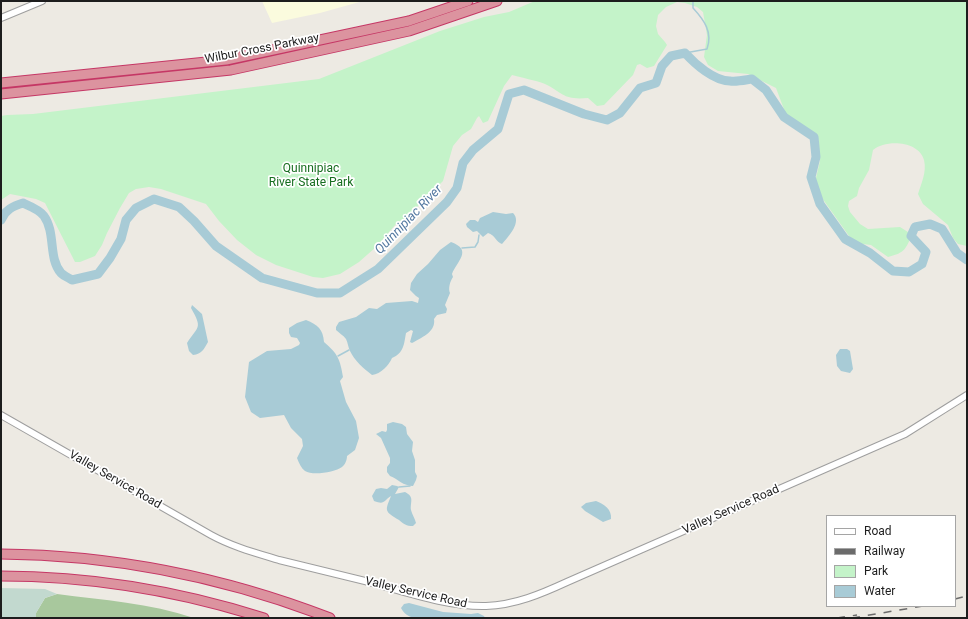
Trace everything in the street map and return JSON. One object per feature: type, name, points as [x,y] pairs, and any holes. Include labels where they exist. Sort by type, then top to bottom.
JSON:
[{"type":"highway","name":"Wilbur Cross Parkway","points":[[1,83],[226,60],[409,21],[468,1]]},
{"type":"highway","name":"Wilbur Cross Parkway","points":[[1,94],[231,70],[409,31],[497,1]]},
{"type":"highway","points":[[1,554],[80,557],[167,570],[254,591],[330,618]]},
{"type":"highway","points":[[1,576],[60,578],[128,586],[198,600],[264,618]]},
{"type":"street","points":[[1,18],[42,1]]},
{"type":"street","name":"Valley Service Road","points":[[1,415],[230,545],[288,562],[439,600],[465,605],[486,606],[526,599],[905,434],[967,395]]},
{"type":"shaded area","points":[[262,1],[363,1],[320,13],[272,23]]},
{"type":"shaded area","points":[[1,588],[45,589],[57,594],[45,598],[36,613],[36,618],[1,618]]},
{"type":"green space","name":"Quinnipiac River State Park","points":[[535,1],[967,1],[967,246],[958,244],[953,238],[948,225],[923,204],[918,194],[925,169],[924,160],[921,154],[916,149],[909,146],[894,143],[879,146],[873,150],[869,170],[859,188],[857,196],[849,201],[848,206],[850,212],[860,224],[868,229],[900,227],[908,232],[911,237],[903,251],[888,257],[871,245],[854,243],[816,191],[815,182],[820,161],[814,138],[803,129],[792,123],[785,112],[776,88],[748,74],[718,71],[708,65],[704,57],[707,35],[703,12],[697,7],[677,2],[666,7],[658,15],[656,26],[658,34],[667,45],[654,66],[647,68],[640,64],[637,65],[633,75],[604,105],[597,106],[588,98],[574,98],[565,96],[545,84],[512,75],[504,86],[488,121],[483,123],[479,116],[471,129],[462,135],[453,146],[443,181],[407,217],[396,224],[376,247],[359,262],[340,274],[323,278],[313,277],[276,265],[256,255],[237,240],[219,221],[206,204],[161,189],[149,187],[136,189],[129,193],[95,256],[80,262],[75,262],[45,203],[36,199],[10,194],[1,200],[1,116],[33,114],[319,79],[440,31],[484,17],[509,12]]},
{"type":"green space","points":[[57,594],[143,605],[194,618],[36,618],[36,613],[45,598]]},
{"type":"water","points":[[493,212],[506,214],[513,213],[515,217],[516,221],[514,229],[502,244],[488,233],[483,237],[477,231],[473,232],[467,227],[466,224],[470,220],[475,220],[478,222],[480,218]]},
{"type":"water","points":[[451,242],[458,245],[461,249],[462,256],[452,274],[453,277],[449,287],[450,293],[445,305],[447,309],[446,313],[437,315],[434,319],[431,330],[425,336],[412,343],[410,342],[413,331],[411,330],[406,333],[403,348],[399,354],[392,358],[387,366],[381,371],[372,375],[354,358],[349,350],[346,339],[336,330],[336,327],[339,322],[356,317],[369,308],[377,309],[386,303],[412,301],[418,303],[419,298],[410,290],[411,283],[417,274],[440,250]]},
{"type":"water","points":[[192,305],[202,314],[208,342],[201,352],[193,355],[189,351],[187,343],[198,327],[197,320],[191,308]]},
{"type":"water","points":[[306,320],[319,328],[324,342],[338,357],[343,377],[340,381],[346,402],[356,421],[359,438],[355,450],[347,456],[346,462],[343,466],[339,469],[324,473],[305,471],[301,467],[297,458],[303,446],[302,439],[291,428],[284,415],[260,418],[251,412],[245,397],[249,362],[267,351],[291,349],[299,345],[300,343],[297,338],[291,337],[289,328]]},
{"type":"water","points":[[840,349],[847,349],[850,351],[853,369],[850,373],[841,371],[837,366],[836,355]]},
{"type":"water","points":[[393,422],[402,424],[406,427],[407,434],[413,442],[412,451],[417,476],[413,486],[403,484],[390,476],[387,472],[390,458],[381,438],[376,434],[382,431],[386,432],[387,424]]},
{"type":"water","points":[[392,485],[399,487],[395,494],[405,492],[410,496],[411,510],[416,523],[413,526],[405,524],[388,512],[387,508],[391,496],[384,502],[374,501],[372,496],[376,489],[387,489]]},
{"type":"water","points":[[596,501],[607,507],[611,515],[611,519],[603,522],[581,507],[586,503]]},
{"type":"water","points":[[409,603],[443,612],[478,613],[485,618],[414,618],[403,612],[401,608],[404,604]]},
{"type":"waterway","points":[[685,53],[707,49],[709,43],[708,32],[701,17],[693,8],[693,1]]},
{"type":"waterway","name":"Quinnipiac River","points":[[1,220],[10,209],[23,203],[40,212],[48,223],[57,267],[62,274],[72,280],[98,274],[110,258],[121,239],[126,220],[136,208],[154,199],[179,207],[194,221],[216,246],[262,278],[317,293],[340,293],[378,269],[447,202],[457,188],[463,163],[473,150],[498,129],[509,94],[524,90],[584,114],[607,120],[620,113],[640,88],[656,83],[662,66],[671,56],[685,53],[699,67],[718,78],[733,81],[752,79],[766,90],[784,117],[814,137],[816,157],[811,177],[820,204],[845,239],[870,253],[893,271],[909,272],[922,264],[926,252],[911,236],[915,227],[930,224],[942,229],[957,253],[967,260]]},
{"type":"waterway","points":[[462,248],[475,247],[478,242],[479,235]]},
{"type":"waterway","points":[[338,356],[349,350]]},
{"type":"waterway","points":[[399,487],[410,486]]},
{"type":"railway","points":[[956,599],[967,596]]},
{"type":"railway","points":[[852,618],[917,607]]},
{"type":"railway","points":[[837,618],[857,615]]}]
